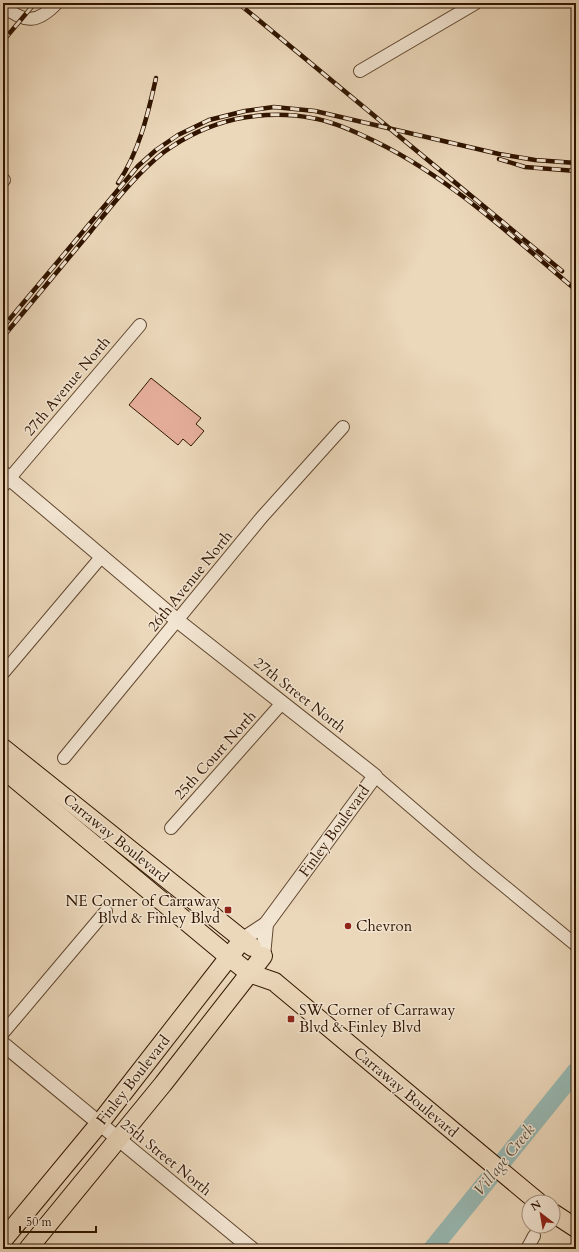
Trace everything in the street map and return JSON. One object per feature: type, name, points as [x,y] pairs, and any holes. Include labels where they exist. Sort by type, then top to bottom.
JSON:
[{"type":"main road","name":"Carraway Boulevard","points":[[3,748],[263,956],[274,982]]},
{"type":"main road","name":"Carraway Boulevard","points":[[3,769],[249,973],[274,982],[528,1194]]},
{"type":"main road","name":"Finley Boulevard","points":[[3,1240],[99,1124],[243,939]]},
{"type":"main road","name":"Finley Boulevard","points":[[28,1249],[118,1139],[263,956]]},
{"type":"main road","points":[[561,1218],[576,1228]]},
{"type":"street","points":[[3,6],[11,13],[32,20],[42,17],[57,3]]},
{"type":"street","points":[[360,71],[476,3]]},
{"type":"street","name":"27th Avenue North","points":[[5,479],[140,325]]},
{"type":"street","name":"26th Avenue North","points":[[64,758],[262,517],[343,427]]},
{"type":"street","name":"27th Street North","points":[[5,479],[102,556],[178,621],[374,776],[576,945]]},
{"type":"street","points":[[4,672],[102,556]]},
{"type":"street","name":"25th Court North","points":[[171,828],[282,703]]},
{"type":"street","name":"Finley Boulevard","points":[[243,939],[266,924],[374,776]]},
{"type":"street","points":[[3,1033],[106,911]]},
{"type":"street","points":[[263,956],[266,924]]},
{"type":"street","name":"25th Street North","points":[[3,1044],[252,1249]]},
{"type":"street","points":[[526,1249],[534,1236]]},
{"type":"building","points":[[151,378],[201,418],[196,424],[204,431],[191,446],[183,439],[178,445],[129,405]]},
{"type":"waterway","name":"Village Creek","points":[[432,1249],[576,1071]]},
{"type":"railway","points":[[3,41],[35,3]]},
{"type":"railway","points":[[238,3],[562,271]]},
{"type":"railway","points":[[118,183],[132,159],[137,146],[146,119],[156,78]]},
{"type":"railway","points":[[3,327],[138,166],[156,150],[178,135],[209,120],[245,111],[274,107],[315,111],[499,154],[535,160],[576,163]]},
{"type":"railway","points":[[3,337],[116,200],[134,180],[164,152],[190,136],[217,124],[236,119],[264,115],[293,115],[326,121],[353,131],[395,152],[423,168],[476,206],[576,290]]},
{"type":"railway","points":[[499,159],[525,167],[576,171]]},
{"type":"place","name":"NE Corner of Carraway Blvd & Finley Blvd","points":[[228,910]]},
{"type":"place","name":"Chevron","points":[[348,926]]},
{"type":"place","name":"SW Corner of Carraway Blvd & Finley Blvd","points":[[291,1019]]}]
